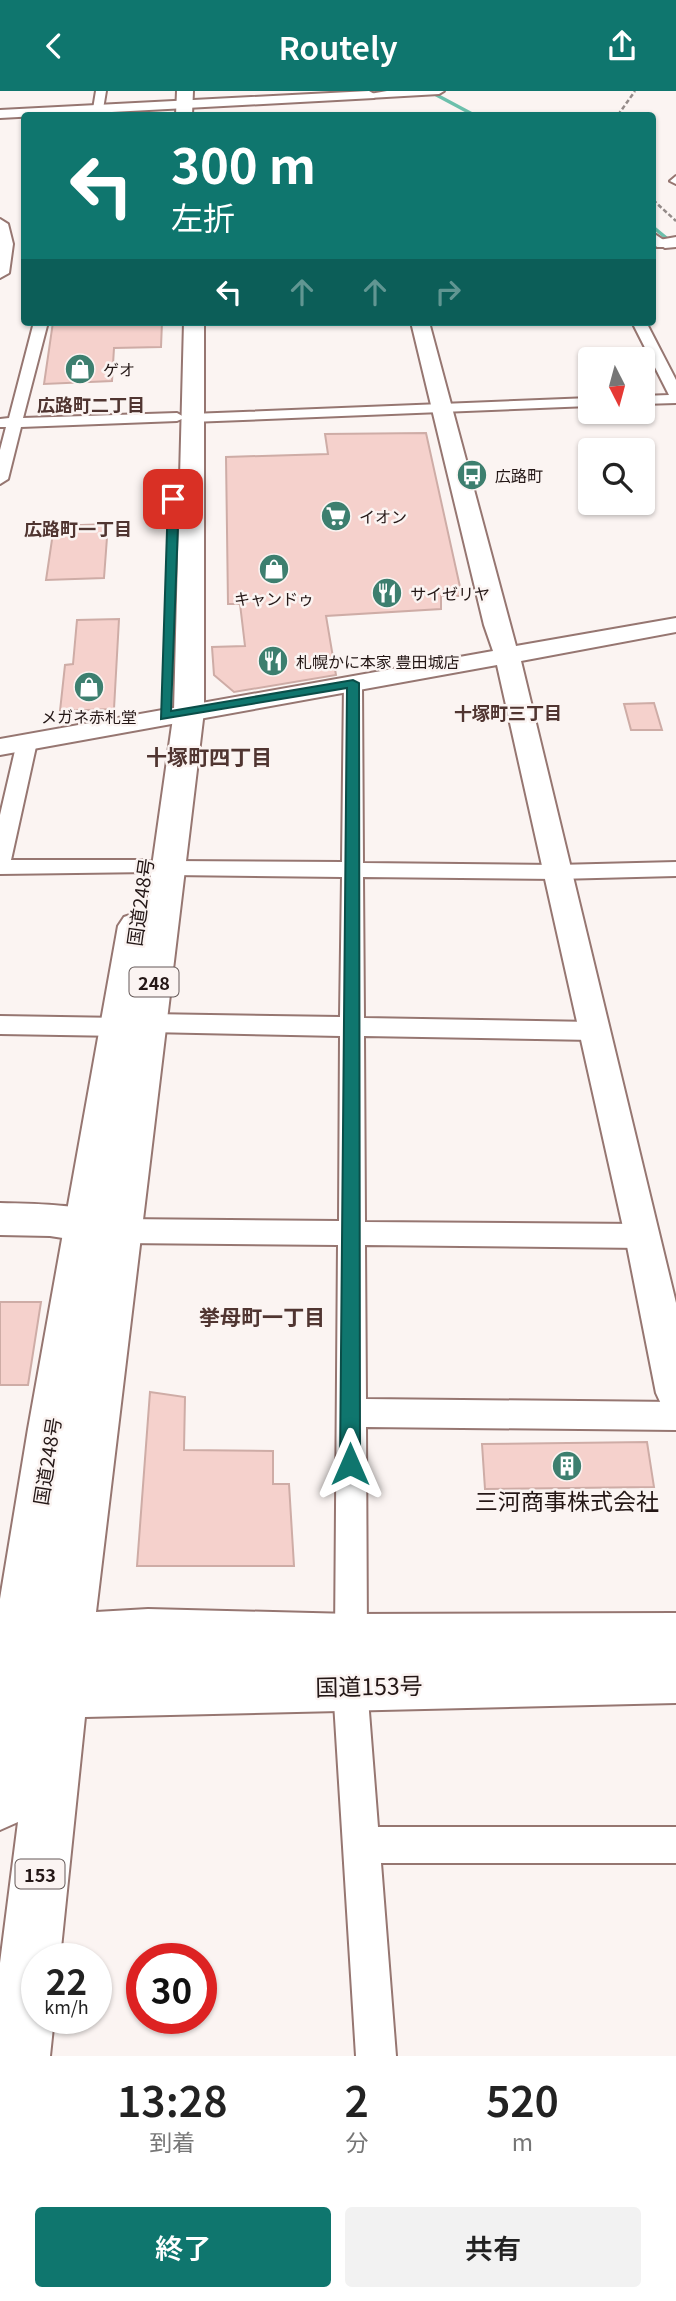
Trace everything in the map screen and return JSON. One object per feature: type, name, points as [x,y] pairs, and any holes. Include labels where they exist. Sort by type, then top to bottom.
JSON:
[{"type":"highway","name":"国道248号","points":[[177,326],[184,418]]},
{"type":"highway","name":"国道248号","points":[[27,1667],[135,1025],[177,714],[184,418],[194,326]]},
{"type":"highway","name":"国道153号","points":[[27,1667],[150,1686],[351,1663],[676,1639]]},
{"type":"highway","name":"国道153号","points":[[351,1663],[676,1677]]},
{"type":"highway","points":[[0,1803],[27,1667]]},
{"type":"highway","name":"153","points":[[19,2056],[27,1667]]},
{"type":"street","points":[[98,111],[102,91]]},
{"type":"street","points":[[65,112],[192,103],[370,98],[438,91]]},
{"type":"street","points":[[0,114],[21,113]]},
{"type":"street","points":[[0,224],[5,244],[4,268]]},
{"type":"street","points":[[0,479],[7,423],[40,326]]},
{"type":"street","points":[[421,326],[496,625],[507,656],[643,1236],[676,1393]]},
{"type":"street","points":[[641,326],[676,396],[655,398]]},
{"type":"street","points":[[7,423],[578,402]]},
{"type":"street","points":[[0,747],[676,625]]},
{"type":"street","points":[[353,683],[351,1663],[360,1846],[376,2056]]},
{"type":"street","points":[[0,860],[27,742]]},
{"type":"street","points":[[0,867],[557,871],[676,869]]},
{"type":"street","points":[[0,1025],[593,1031]]},
{"type":"street","points":[[0,1219],[50,1220],[102,1228],[351,1235],[643,1236]]},
{"type":"street","points":[[350,1413],[676,1416]]},
{"type":"street","points":[[360,1846],[676,1845]]},
{"type":"building","points":[[52,326],[162,326],[161,347],[114,348],[112,381],[44,384]]},
{"type":"building","name":"イオン","points":[[426,433],[462,596],[441,596],[441,609],[326,616],[336,675],[234,692],[214,675],[212,647],[245,646],[240,604],[228,604],[226,457],[328,454],[325,434]]},
{"type":"building","points":[[108,524],[104,578],[46,580],[54,526]]},
{"type":"building","points":[[119,619],[114,709],[60,711],[65,665],[73,664],[77,620]]},
{"type":"building","points":[[654,703],[662,730],[631,730],[624,704]]},
{"type":"building","points":[[0,1302],[41,1302],[28,1385],[0,1385]]},
{"type":"building","points":[[150,1392],[185,1397],[184,1450],[273,1451],[273,1484],[289,1484],[294,1566],[137,1566]]},
{"type":"building","name":"三河商事株式会社","points":[[647,1442],[654,1487],[485,1489],[482,1444]]},
{"type":"waterway","points":[[429,91],[468,112]]},
{"type":"waterway","points":[[656,229],[676,246]]},
{"type":"railway","points":[[620,112],[635,91]]},
{"type":"railway","points":[[656,203],[676,221]]},
{"type":"place","name":"ゲオ","points":[[80,369]]},
{"type":"place","name":"広路町","points":[[472,475]]},
{"type":"place","name":"イオン","points":[[336,516]]},
{"type":"place","name":"キャンドゥ","points":[[274,569]]},
{"type":"place","name":"サイゼリヤ","points":[[387,593]]},
{"type":"place","name":"札幌かに本家 豊田城店","points":[[273,661]]},
{"type":"place","name":"メガネ赤札堂","points":[[89,687]]},
{"type":"place","name":"三河商事株式会社","points":[[567,1466]]},
{"type":"district","name":"広路町二丁目","points":[[91,404]]},
{"type":"district","name":"広路町一丁目","points":[[78,528]]},
{"type":"district","name":"十塚町三丁目","points":[[508,712]]},
{"type":"district","name":"十塚町四丁目","points":[[209,756]]},
{"type":"district","name":"挙母町一丁目","points":[[262,1316]]},
{"type":"route","points":[[173,499],[165,716],[353,683],[350,1464]]}]
